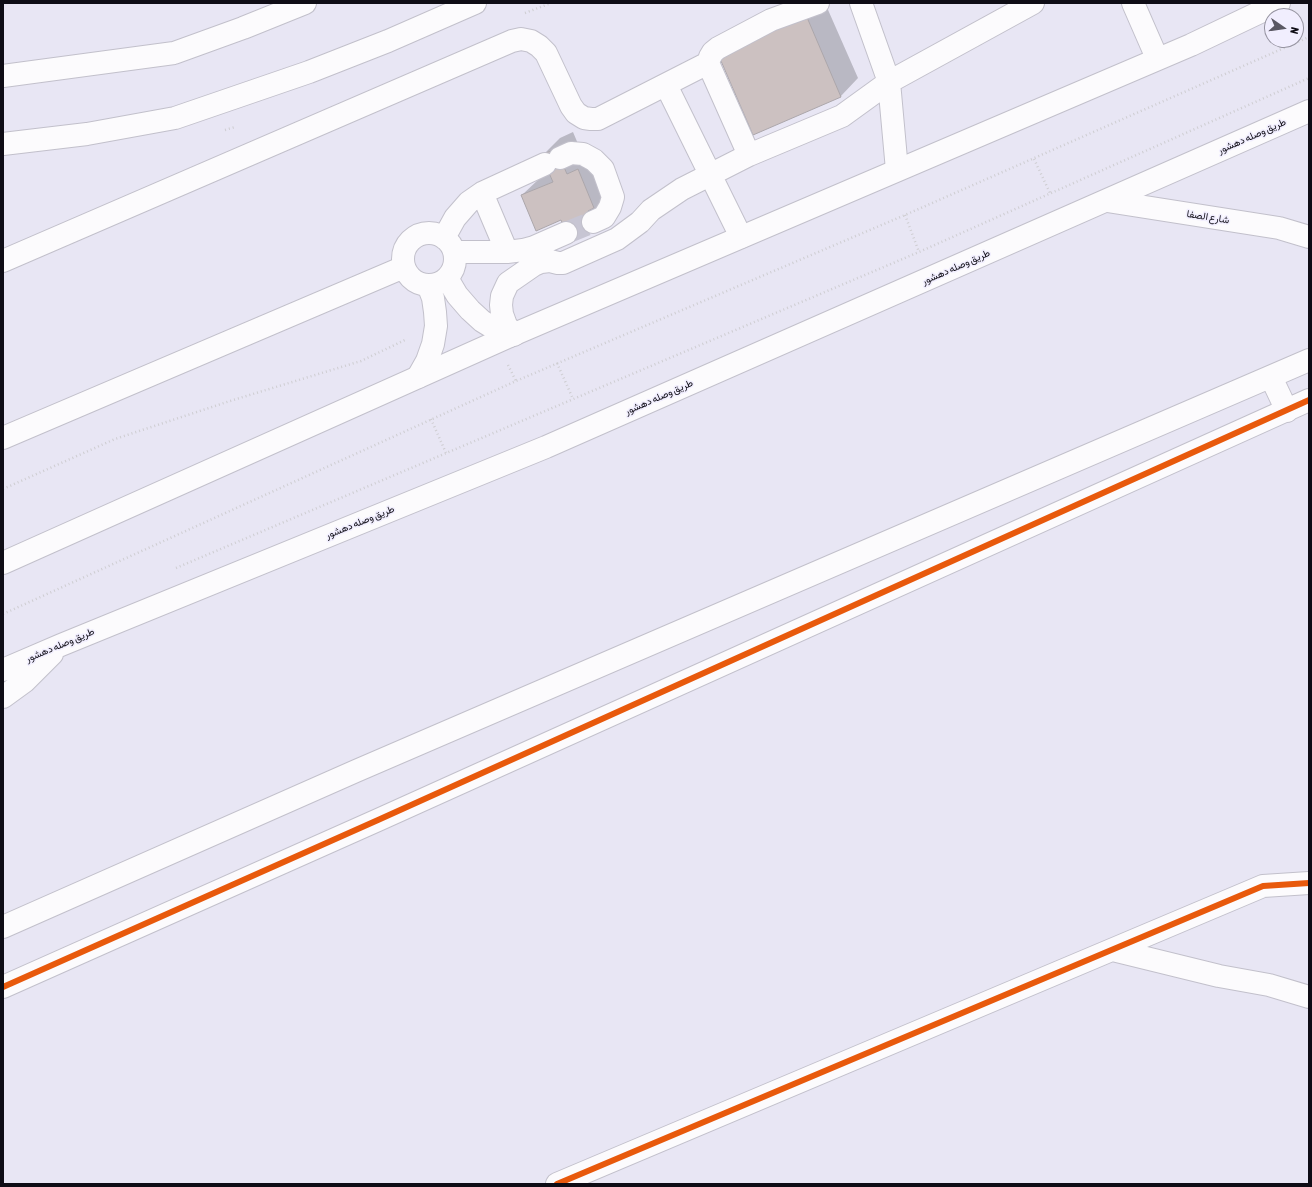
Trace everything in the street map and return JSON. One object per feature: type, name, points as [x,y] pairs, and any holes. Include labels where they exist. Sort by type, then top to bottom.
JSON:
[{"type":"street","points":[[243,28],[262,3]]},
{"type":"street","points":[[3,76],[174,53],[243,28],[305,3]]},
{"type":"street","points":[[3,144],[87,134],[175,118],[308,72],[388,41],[475,3]]},
{"type":"street","points":[[749,155],[708,64],[710,57],[718,48],[771,20],[818,3]]},
{"type":"street","points":[[861,3],[889,82],[897,170]]},
{"type":"street","points":[[512,336],[502,314],[502,296],[508,282],[534,265],[541,262],[550,261],[558,263],[563,262],[617,238],[640,222],[651,210],[682,189],[749,155],[842,116],[889,82],[1033,3]]},
{"type":"street","points":[[1036,3],[1040,5],[1047,3]]},
{"type":"street","points":[[1133,3],[1157,58]]},
{"type":"street","points":[[3,563],[418,377],[1157,58],[1191,45],[1279,3]]},
{"type":"street","points":[[3,261],[512,41],[521,39],[531,41],[539,46],[546,53],[571,106],[576,113],[584,118],[591,119],[598,119],[708,64]]},
{"type":"street","points":[[666,85],[741,237]]},
{"type":"street","name":"طريق وصله دهشور","points":[[3,670],[546,447],[1309,111]]},
{"type":"street","points":[[449,245],[455,218],[470,202],[482,193],[571,153],[584,154],[594,160],[603,169],[613,197],[610,207],[604,217],[593,222]]},
{"type":"street","points":[[482,193],[507,252]]},
{"type":"street","name":"شارع الصفا","points":[[1107,201],[1279,228],[1309,237]]},
{"type":"street","points":[[418,377],[427,361],[433,344],[436,326],[433,298],[438,282],[452,270],[455,261],[449,245],[435,233],[426,233],[417,236],[405,249],[403,258],[404,267],[410,276],[418,282],[438,282],[457,295],[470,310],[495,329],[512,336]]},
{"type":"street","points":[[449,245],[507,252],[534,247],[566,233]]},
{"type":"street","points":[[3,438],[404,267]]},
{"type":"street","points":[[3,927],[364,768],[1309,360]]},
{"type":"street","points":[[1271,377],[1287,410]]},
{"type":"street","points":[[3,987],[364,827],[1309,400]]},
{"type":"street","points":[[3,556],[38,547]]},
{"type":"street","points":[[3,697],[25,681],[61,645]]},
{"type":"street","points":[[557,1184],[1263,886],[1309,883]]},
{"type":"street","points":[[1113,950],[1219,976],[1269,985],[1309,997]]},
{"type":"path","points":[[3,614],[557,363],[905,215],[1309,37]]},
{"type":"path","points":[[170,571],[919,252],[1309,78]]},
{"type":"path","points":[[1034,159],[1050,193]]},
{"type":"path","points":[[905,215],[919,252]]},
{"type":"path","points":[[3,489],[115,439],[361,360],[436,326]]},
{"type":"path","points":[[557,363],[573,399]]},
{"type":"path","points":[[432,419],[446,453]]},
{"type":"building","points":[[806,15],[841,97],[753,135],[718,54]]},
{"type":"building","points":[[556,149],[567,174],[578,169],[594,208],[588,211],[595,229],[569,240],[561,220],[536,231],[521,195],[553,182],[541,155]]},
{"type":"tunnel","points":[[566,233],[593,222]]},
{"type":"cycle path","points":[[3,987],[378,820],[1309,400]]},
{"type":"cycle path","points":[[557,1184],[1263,886],[1309,883]]}]
